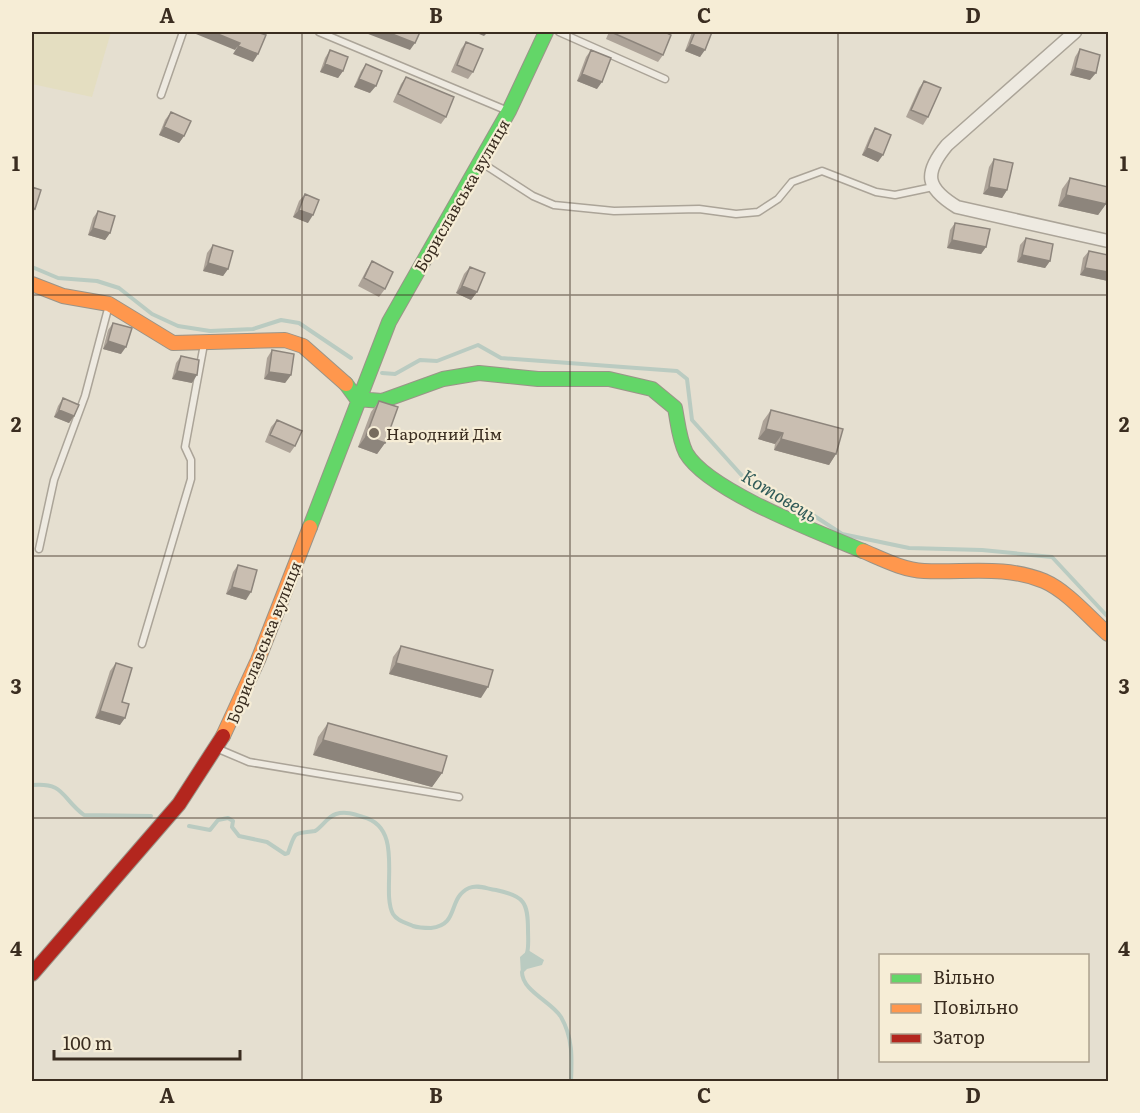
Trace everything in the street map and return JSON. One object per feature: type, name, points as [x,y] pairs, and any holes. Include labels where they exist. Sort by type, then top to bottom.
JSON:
[{"type":"street","points":[[508,111],[546,32]]},
{"type":"street","points":[[1075,32],[947,145],[934,160],[930,175],[933,187],[941,197],[957,207],[1108,241]]},
{"type":"street","name":"Бориславська вулиця","points":[[32,974],[179,804],[229,726],[258,660],[357,399],[390,322],[508,111]]},
{"type":"street","points":[[32,284],[63,296],[109,304],[174,343],[205,344],[285,340],[303,346],[342,379],[357,399],[382,401],[443,379],[479,373],[538,379],[609,379],[652,388],[675,408],[681,441],[687,454],[700,470],[767,510],[902,566],[922,571],[1000,570],[1042,581],[1054,587],[1108,634]]},
{"type":"lane","points":[[161,95],[183,32]]},
{"type":"lane","name":"Бориславська вулиця","points":[[323,32],[508,111]]},
{"type":"lane","points":[[559,32],[665,79]]},
{"type":"lane","points":[[480,162],[533,196],[554,205],[614,211],[699,209],[736,214],[759,212],[778,199],[792,182],[822,171],[876,192],[895,195],[933,187]]},
{"type":"lane","points":[[39,549],[54,480],[85,396],[109,304]]},
{"type":"lane","points":[[142,644],[191,479],[190,460],[185,447],[205,344]]},
{"type":"lane","points":[[216,748],[249,762],[459,797]]},
{"type":"shaded area","points":[[32,32],[111,32],[92,97],[32,84]]},
{"type":"shaded area","points":[[528,950],[544,960],[542,965],[527,969],[521,975],[520,957]]},
{"type":"building","points":[[213,32],[257,32],[266,35],[258,54],[238,46],[240,43]]},
{"type":"building","points":[[387,32],[420,32],[415,43]]},
{"type":"building","points":[[611,32],[665,32],[671,35],[663,55]]},
{"type":"building","points":[[695,32],[712,32],[705,50],[690,44]]},
{"type":"building","points":[[466,42],[483,49],[473,72],[457,65]]},
{"type":"building","points":[[1080,49],[1100,55],[1096,73],[1075,68]]},
{"type":"building","points":[[330,50],[348,57],[343,71],[325,64]]},
{"type":"building","points":[[591,50],[611,58],[602,82],[582,74]]},
{"type":"building","points":[[366,64],[382,71],[376,86],[359,79]]},
{"type":"building","points":[[406,77],[454,97],[446,117],[398,94]]},
{"type":"building","points":[[924,81],[941,88],[928,117],[911,110]]},
{"type":"building","points":[[171,112],[191,121],[184,136],[164,127]]},
{"type":"building","points":[[875,128],[891,135],[883,155],[867,148]]},
{"type":"building","points":[[994,159],[1013,163],[1007,190],[989,187]]},
{"type":"building","points":[[1070,178],[1108,187],[1106,204],[1066,195]]},
{"type":"building","points":[[32,187],[41,190],[35,209],[32,207]]},
{"type":"building","points":[[305,194],[319,200],[313,215],[299,210]]},
{"type":"building","points":[[98,211],[115,216],[110,233],[93,228]]},
{"type":"building","points":[[955,223],[990,229],[986,247],[952,240]]},
{"type":"building","points":[[1026,238],[1053,244],[1050,261],[1022,255]]},
{"type":"building","points":[[213,245],[233,251],[228,269],[208,263]]},
{"type":"building","points":[[1089,251],[1108,255],[1108,272],[1085,268]]},
{"type":"building","points":[[372,261],[393,272],[385,289],[364,278]]},
{"type":"building","points":[[470,267],[485,273],[477,292],[462,286]]},
{"type":"building","points":[[113,323],[132,328],[126,347],[108,341]]},
{"type":"building","points":[[272,350],[294,354],[291,375],[269,372]]},
{"type":"building","points":[[181,356],[199,360],[197,375],[177,371]]},
{"type":"building","points":[[63,398],[79,405],[74,416],[59,410]]},
{"type":"building","points":[[379,401],[398,407],[385,443],[366,436]]},
{"type":"building","points":[[771,410],[843,429],[836,454],[781,439],[783,433],[766,429]]},
{"type":"building","points":[[277,420],[302,431],[295,446],[270,435]]},
{"type":"building","points":[[238,565],[257,570],[251,592],[232,587]]},
{"type":"building","points":[[401,646],[493,670],[488,687],[396,663]]},
{"type":"building","points":[[116,663],[132,668],[122,702],[129,704],[125,718],[100,711]]},
{"type":"building","points":[[328,723],[447,756],[442,773],[323,740]]},
{"type":"waterway","name":"Котовець","points":[[32,267],[58,278],[97,281],[119,288],[152,314],[178,326],[210,331],[253,329],[281,320],[299,323],[351,358]]},
{"type":"waterway","name":"Котовець","points":[[382,373],[395,374],[420,360],[437,361],[478,345],[501,358],[677,371],[687,379],[692,420],[745,479],[781,494],[842,534],[909,548],[982,550],[1052,557],[1108,617]]},
{"type":"waterway","points":[[32,785],[51,786],[57,789],[84,815],[151,816]]},
{"type":"waterway","points":[[189,826],[210,830],[218,820],[228,818],[233,821],[232,827],[239,836],[267,842],[285,854],[288,853],[296,834],[315,831],[333,815],[346,813],[363,817],[376,823],[384,833],[388,846],[390,903],[393,914],[397,918],[417,927],[440,926],[450,917],[462,892],[469,888],[479,887],[505,892],[518,898],[525,907],[528,920],[527,953]]},
{"type":"waterway","points":[[522,972],[527,985],[557,1012],[565,1025],[571,1048],[571,1082]]},
{"type":"traffic: fast","points":[[310,527],[389,322],[509,111],[546,32]]},
{"type":"traffic: fast","points":[[346,384],[357,399],[382,401],[443,379],[479,373],[538,379],[609,379],[652,389],[675,408],[680,437],[686,453],[698,467],[717,482],[767,510],[863,551]]},
{"type":"traffic: slow","points":[[32,284],[63,296],[109,304],[173,343],[285,340],[303,346],[346,384]]},
{"type":"traffic: slow","points":[[223,736],[258,660],[310,527]]},
{"type":"traffic: slow","points":[[863,551],[908,569],[1000,571],[1044,581],[1069,598],[1108,634]]},
{"type":"traffic: jam","points":[[32,974],[179,804],[223,736]]},
{"type":"place","name":"Народний Дім","points":[[374,433]]}]
